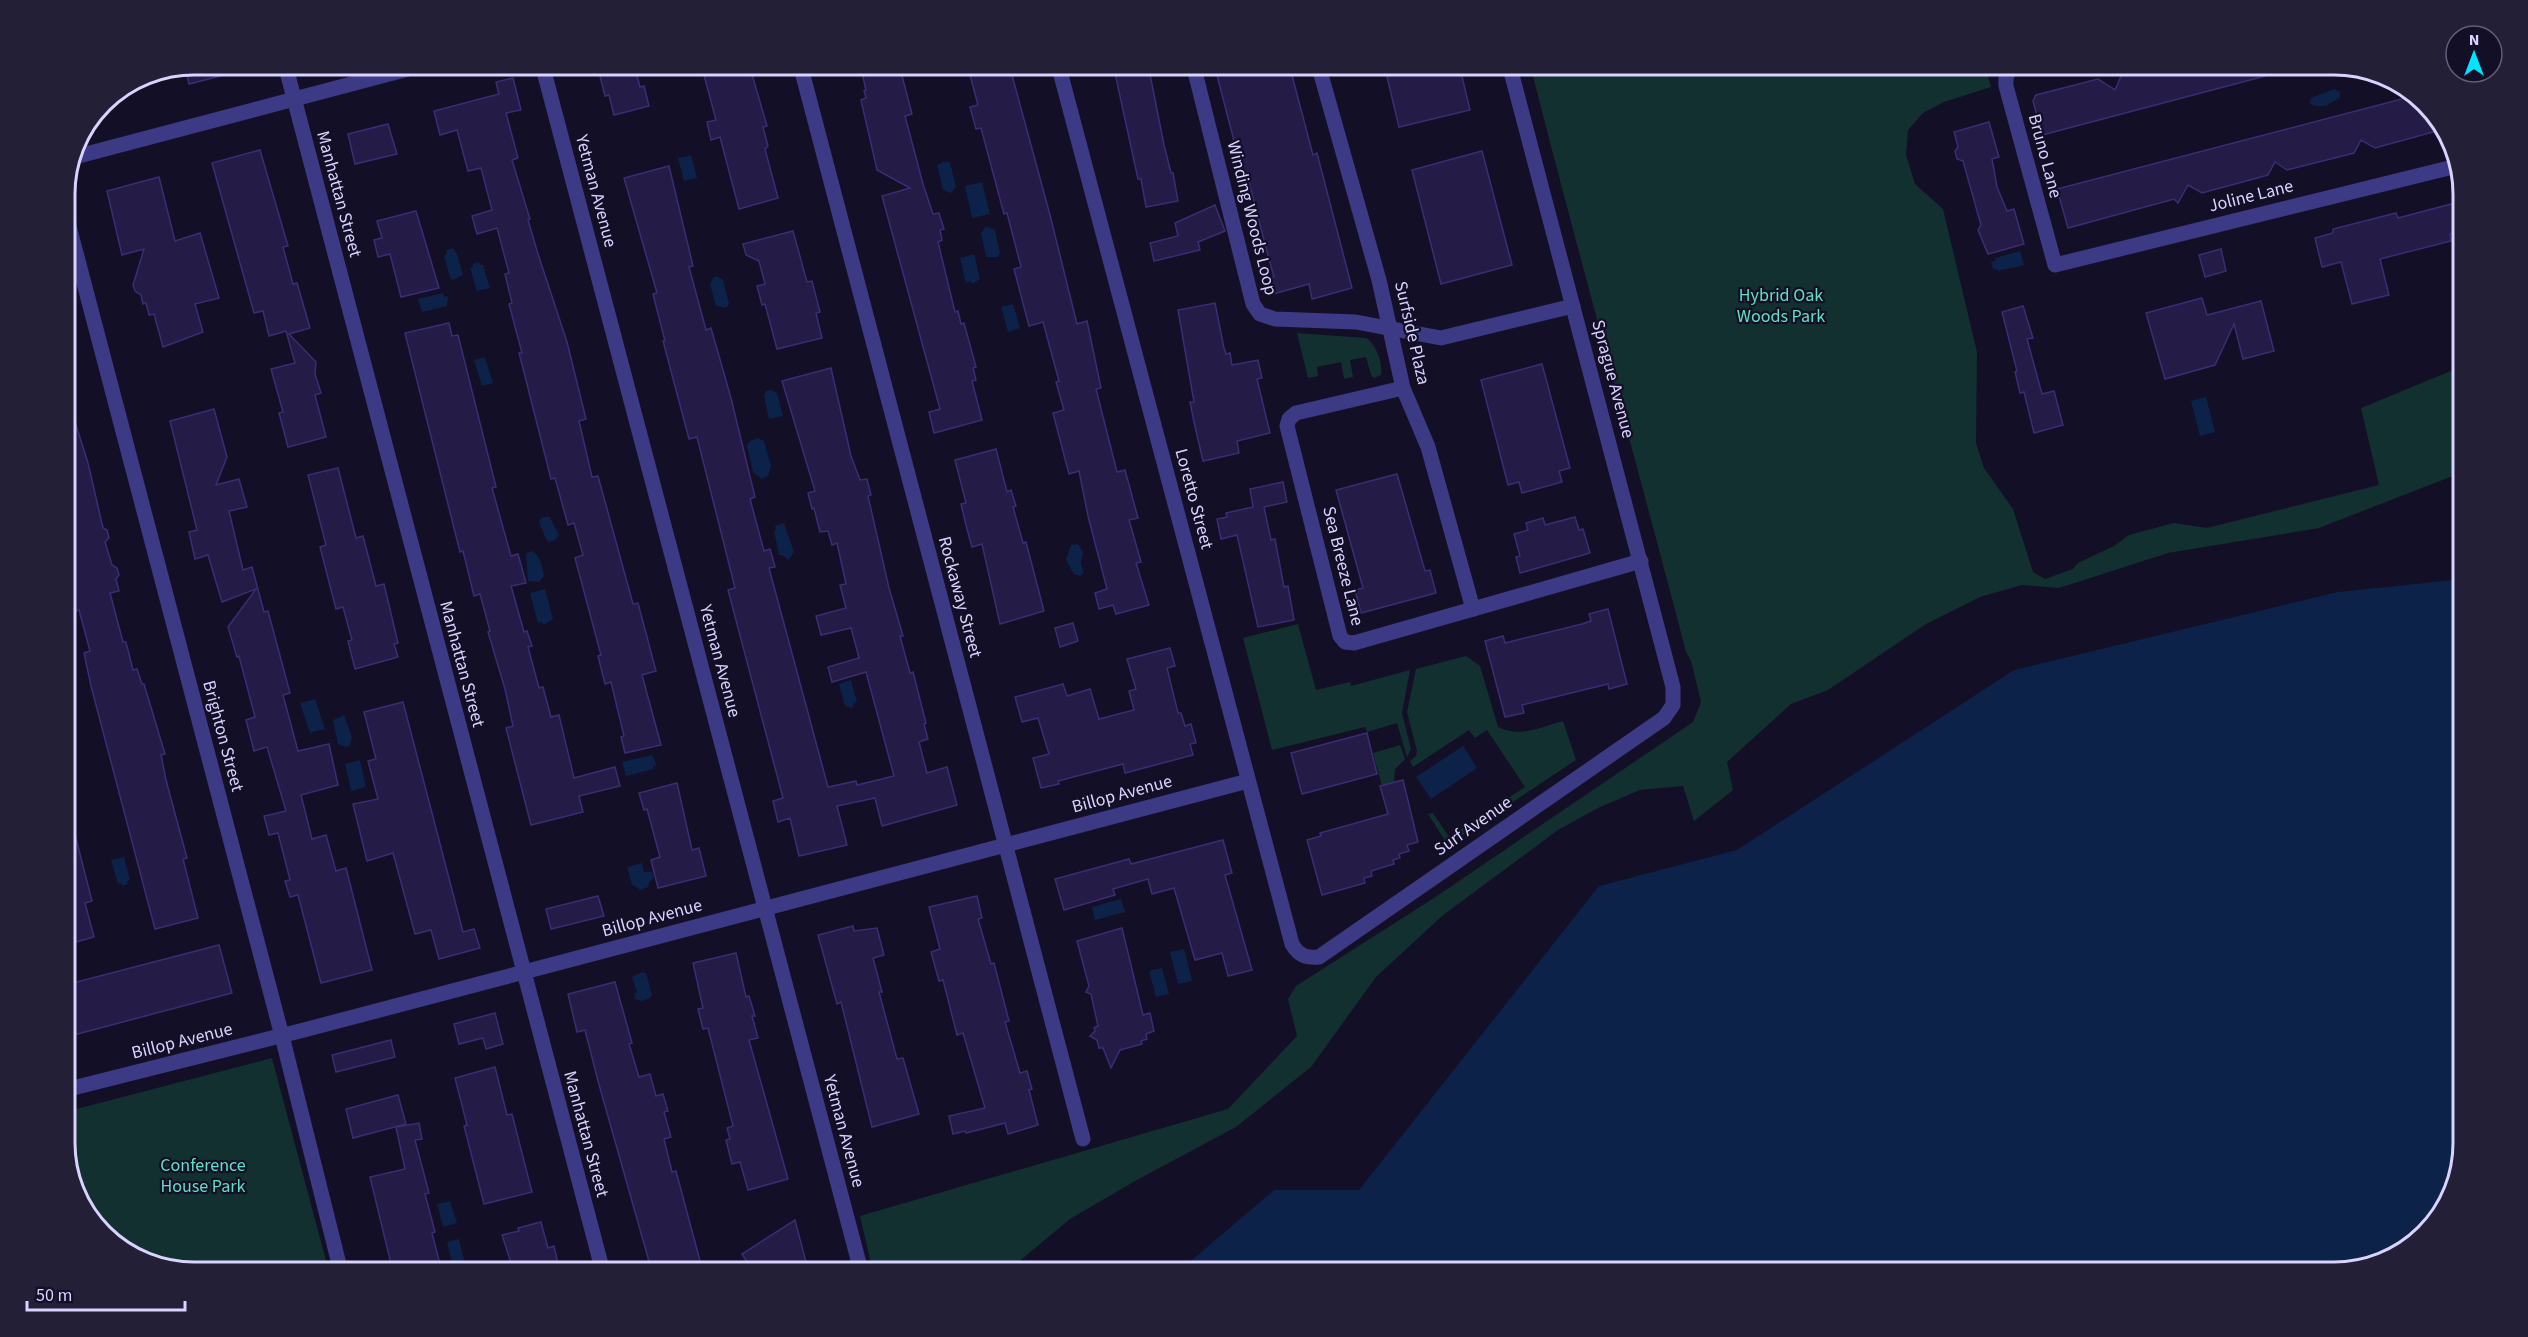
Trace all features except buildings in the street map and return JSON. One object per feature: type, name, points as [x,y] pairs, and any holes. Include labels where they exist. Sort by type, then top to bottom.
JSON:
[{"type":"street","name":"Manhattan Street","points":[[288,75],[600,1262]]},
{"type":"street","points":[[82,155],[385,75]]},
{"type":"street","name":"Yetman Avenue","points":[[545,75],[859,1262]]},
{"type":"street","name":"Rockaway Street","points":[[803,75],[1083,1139]]},
{"type":"street","name":"Loretto Street","points":[[1061,75],[1292,944]]},
{"type":"street","name":"Winding Woods Loop","points":[[1196,75],[1256,310],[1260,314],[1275,319],[1356,322],[1441,338],[1573,306]]},
{"type":"street","name":"Surfside Plaza","points":[[1321,75],[1379,280],[1403,388],[1428,447],[1473,609]]},
{"type":"street","name":"Sprague Avenue","points":[[1512,75],[1641,561],[1673,687],[1672,705]]},
{"type":"street","name":"Bruno Lane","points":[[2006,75],[2006,86],[2055,265]]},
{"type":"street","name":"Joline Lane","points":[[2055,265],[2450,168]]},
{"type":"street","name":"Brighton Street","points":[[75,249],[282,1036],[338,1262]]},
{"type":"street","name":"Sea Breeze Lane","points":[[1403,388],[1296,413],[1289,418],[1287,426],[1340,636],[1345,642],[1354,643],[1641,561]]},
{"type":"street","name":"Surf Avenue","points":[[1292,944],[1297,952],[1306,958],[1319,957],[1664,718],[1672,705]]},
{"type":"street","name":"Billop Avenue","points":[[75,1088],[524,973],[1248,781]]},
{"type":"green space","name":"Hybrid Oak Woods Park","points":[[1533,75],[1988,75],[1991,87],[1944,102],[1923,113],[1908,130],[1906,155],[1915,184],[1943,209],[1977,352],[1976,443],[1984,468],[2013,509],[2033,572],[2045,579],[2073,569],[2078,563],[2114,546],[2129,535],[2174,523],[2207,528],[2379,485],[2361,408],[2453,370],[2453,476],[2319,528],[2168,553],[2059,588],[2022,585],[1980,597],[1926,624],[1828,690],[1791,704],[1727,762],[1733,790],[1694,821],[1683,786],[1640,790],[1598,808],[1558,830],[1442,916],[1376,977],[1311,1067],[1236,1127],[1070,1219],[1019,1262],[871,1262],[860,1216],[1228,1109],[1297,1036],[1288,999],[1296,986],[1437,896],[1693,722],[1701,702],[1691,661],[1686,652]]},
{"type":"green space","points":[[1297,333],[1366,338],[1378,354],[1381,375],[1374,378],[1371,375],[1366,357],[1350,360],[1353,377],[1344,379],[1341,362],[1317,367],[1318,376],[1308,378]]},
{"type":"green space","points":[[1298,624],[1316,690],[1350,682],[1351,686],[1410,670],[1402,713],[1411,749],[1407,757],[1397,723],[1367,732],[1365,727],[1272,750],[1243,638]]},
{"type":"green space","points":[[1466,656],[1480,666],[1498,727],[1522,732],[1563,721],[1576,760],[1448,845],[1428,814],[1433,813],[1449,837],[1525,787],[1487,730],[1475,738],[1469,730],[1413,767],[1410,761],[1416,756],[1417,751],[1407,712],[1416,669]]},
{"type":"green space","points":[[1400,745],[1405,759],[1395,769],[1394,782],[1382,786],[1373,753]]},
{"type":"green space","name":"Conference House Park","points":[[272,1058],[326,1262],[178,1261],[141,1250],[115,1233],[104,1222],[87,1196],[77,1166],[75,1109]]},
{"type":"water","points":[[2334,89],[2340,92],[2340,98],[2322,106],[2310,104],[2311,98]]},
{"type":"water","points":[[691,155],[697,178],[684,181],[678,158]]},
{"type":"water","points":[[950,162],[956,187],[951,193],[943,190],[937,165]]},
{"type":"water","points":[[982,182],[990,214],[972,218],[965,186]]},
{"type":"water","points":[[986,226],[995,230],[1000,253],[998,257],[986,257],[981,233]]},
{"type":"water","points":[[453,248],[463,275],[453,280],[444,256],[447,253],[446,250]]},
{"type":"water","points":[[2020,251],[2024,265],[1998,271],[1993,269],[1991,262],[1995,261],[1995,258]]},
{"type":"water","points":[[974,254],[980,279],[972,284],[971,281],[966,283],[960,258]]},
{"type":"water","points":[[479,262],[483,265],[490,288],[477,291],[470,268]]},
{"type":"water","points":[[717,276],[723,280],[729,304],[726,308],[716,306],[710,284]]},
{"type":"water","points":[[443,293],[444,297],[448,296],[447,306],[422,312],[418,299]]},
{"type":"water","points":[[1013,304],[1020,328],[1008,332],[1001,307]]},
{"type":"water","points":[[485,357],[493,383],[482,386],[474,360]]},
{"type":"water","points":[[771,390],[777,393],[783,416],[769,419],[764,396],[766,391]]},
{"type":"water","points":[[2206,397],[2215,432],[2200,436],[2191,401]]},
{"type":"water","points":[[758,438],[764,441],[771,466],[768,476],[762,479],[753,472],[747,445]]},
{"type":"water","points":[[549,516],[559,535],[555,540],[549,542],[539,522],[541,518]]},
{"type":"water","points":[[784,523],[794,552],[788,560],[779,555],[774,531],[775,526]]},
{"type":"water","points":[[1078,544],[1083,552],[1081,563],[1084,573],[1080,576],[1074,574],[1066,560],[1071,545]]},
{"type":"water","points":[[533,551],[539,559],[544,576],[539,582],[528,581],[526,553]]},
{"type":"water","points":[[2453,580],[2452,1159],[2447,1181],[2433,1209],[2413,1233],[2394,1246],[2365,1258],[2334,1262],[1190,1262],[1274,1190],[1359,1190],[1599,886],[1737,850],[2014,670],[2338,592]]},
{"type":"water","points":[[545,589],[553,619],[543,625],[542,622],[538,623],[530,593]]},
{"type":"water","points":[[851,680],[857,702],[852,708],[845,706],[839,684]]},
{"type":"water","points":[[315,699],[325,729],[310,733],[300,703]]},
{"type":"water","points":[[344,715],[352,737],[350,746],[345,747],[338,744],[333,720]]},
{"type":"water","points":[[1463,746],[1477,768],[1431,799],[1416,777]]},
{"type":"water","points":[[652,755],[657,765],[653,766],[654,769],[626,776],[622,762]]},
{"type":"water","points":[[360,760],[366,787],[351,791],[345,764]]},
{"type":"water","points":[[124,857],[130,880],[127,881],[128,884],[122,886],[121,883],[118,884],[111,860]]},
{"type":"water","points":[[642,863],[644,872],[652,872],[654,878],[648,887],[641,890],[632,885],[627,867]]},
{"type":"water","points":[[1121,899],[1125,912],[1095,920],[1092,907]]},
{"type":"water","points":[[1184,949],[1192,981],[1178,984],[1170,952]]},
{"type":"water","points":[[1162,968],[1169,994],[1156,997],[1149,971]]},
{"type":"water","points":[[642,972],[646,973],[652,995],[641,1001],[635,999],[634,994],[637,992],[632,977]]},
{"type":"water","points":[[450,1201],[457,1223],[443,1227],[437,1204]]},
{"type":"water","points":[[459,1239],[465,1262],[452,1262],[447,1242]]}]
